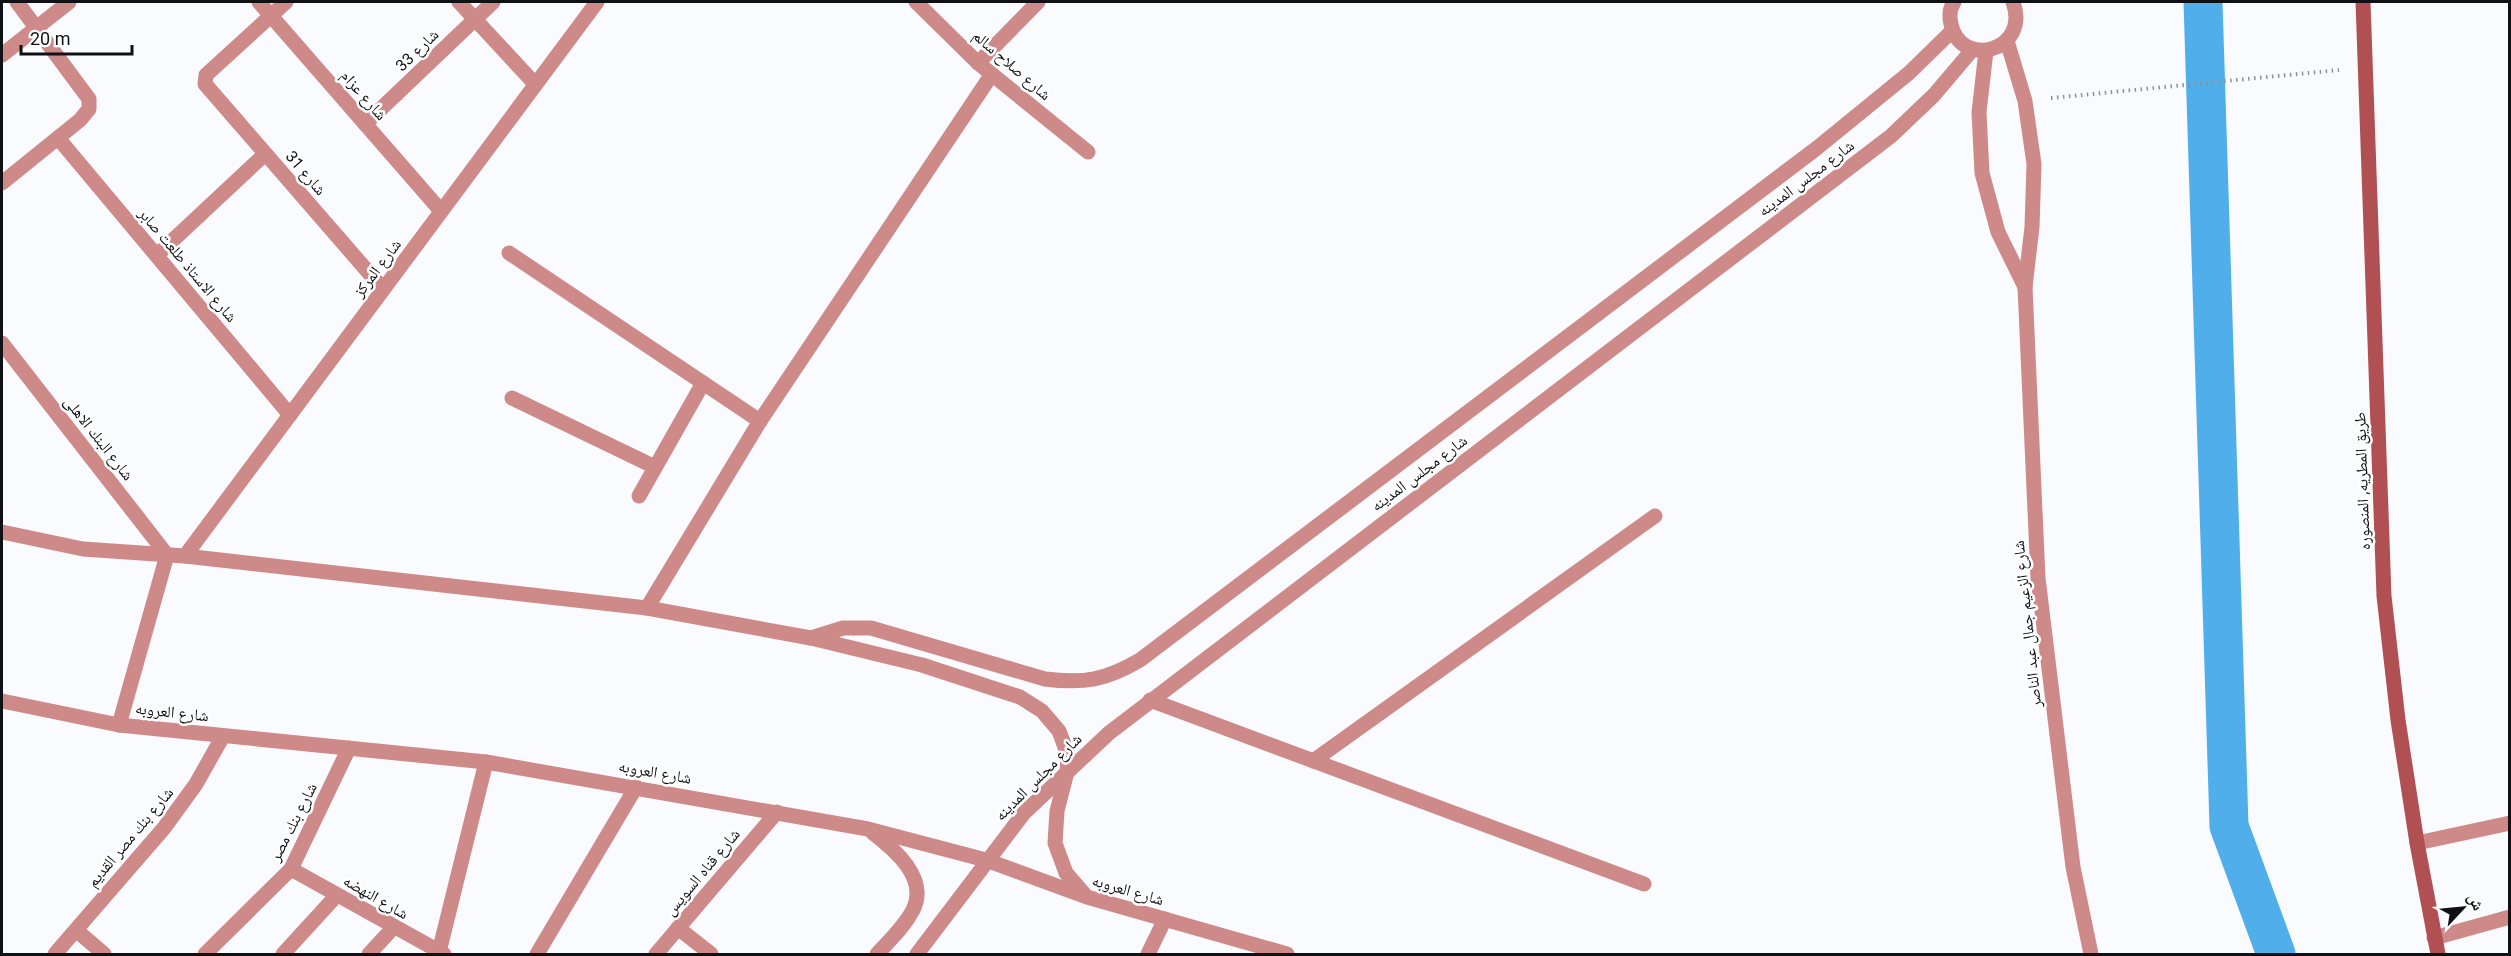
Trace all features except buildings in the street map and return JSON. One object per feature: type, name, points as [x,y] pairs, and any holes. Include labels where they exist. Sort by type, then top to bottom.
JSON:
[{"type":"main road","name":"طريق المطريه, المنصوره","points":[[2363,2],[2384,596],[2398,720],[2417,843],[2438,954]]},
{"type":"street","points":[[2,183],[81,120],[89,109],[89,99],[17,2]]},
{"type":"street","points":[[2,55],[69,2]]},
{"type":"street","name":"شارع عزام","points":[[260,2],[441,211]]},
{"type":"street","points":[[271,15],[286,2]]},
{"type":"street","points":[[459,2],[536,84]]},
{"type":"street","name":"شارع 33","points":[[365,124],[493,2]]},
{"type":"street","name":"شارع المركز","points":[[185,555],[597,2]]},
{"type":"street","name":"شارع صلاح سالم","points":[[916,2],[978,63],[1088,152]]},
{"type":"street","points":[[978,63],[1038,2]]},
{"type":"street","points":[[1951,3],[1952,32],[1961,42],[1979,50],[1997,48],[2007,41],[2015,29],[2016,6]]},
{"type":"street","name":"شارع 31","points":[[271,15],[206,75],[205,84],[383,289]]},
{"type":"street","name":"شارع مجلس المدينه","points":[[811,639],[843,628],[871,628],[1045,678],[1070,682],[1095,680],[1119,673],[1149,653],[1808,156],[1864,112],[1952,32]]},
{"type":"street","name":"شارع الزعيم جمال عبد الناصر","points":[[2007,41],[2025,101],[2034,164],[2032,227],[2025,287],[2038,578],[2073,867],[2091,954]]},
{"type":"street","name":"شارع مجلس المدينه","points":[[917,954],[1024,813],[1108,733],[1891,136],[1979,50]]},
{"type":"street","name":"شارع الزعيم جمال عبد الناصر","points":[[1979,50],[1978,112],[1982,173],[1998,232],[2025,287]]},
{"type":"street","points":[[647,608],[760,421],[992,74]]},
{"type":"street","name":"شارع الاستاذ طلعت صابر","points":[[58,138],[290,415]]},
{"type":"street","points":[[157,255],[265,153]]},
{"type":"street","points":[[509,253],[760,421]]},
{"type":"street","name":"شارع البنك الاهلى","points":[[2,344],[167,555]]},
{"type":"street","points":[[639,496],[703,383]]},
{"type":"street","points":[[512,398],[655,467]]},
{"type":"street","points":[[1312,761],[1655,516]]},
{"type":"street","points":[[2,532],[83,549],[185,555],[647,608],[811,639],[922,666],[1020,697],[1042,711],[1059,731],[1068,755],[1067,772],[1057,811],[1055,843],[1066,873],[1086,897]]},
{"type":"street","points":[[119,725],[167,555]]},
{"type":"street","points":[[1150,700],[1644,884]]},
{"type":"street","name":"شارع العروبه","points":[[2,701],[119,725],[486,762],[868,829],[987,860],[1086,897],[1287,954]]},
{"type":"street","name":"شارع بنك مصر القديم","points":[[55,954],[164,828],[196,784],[223,735]]},
{"type":"street","name":"شارع بنك مصر","points":[[205,954],[291,869],[350,748]]},
{"type":"street","points":[[442,953],[486,762]]},
{"type":"street","points":[[537,954],[636,787]]},
{"type":"street","name":"شارع قناه السويس","points":[[656,954],[777,812]]},
{"type":"street","points":[[2417,843],[2510,823]]},
{"type":"street","points":[[868,829],[896,851],[908,867],[916,886],[914,907],[903,925],[877,954]]},
{"type":"street","name":"شارع النهضه","points":[[291,869],[393,928],[442,953]]},
{"type":"street","points":[[283,954],[337,895]]},
{"type":"street","points":[[2434,938],[2510,917]]},
{"type":"street","points":[[1148,954],[1165,919]]},
{"type":"street","points":[[369,954],[393,928]]},
{"type":"street","points":[[678,928],[711,954]]},
{"type":"street","points":[[76,930],[104,954]]},
{"type":"path","points":[[2025,101],[2364,67]]},
{"type":"waterway","points":[[2203,2],[2229,826],[2276,954]]}]
